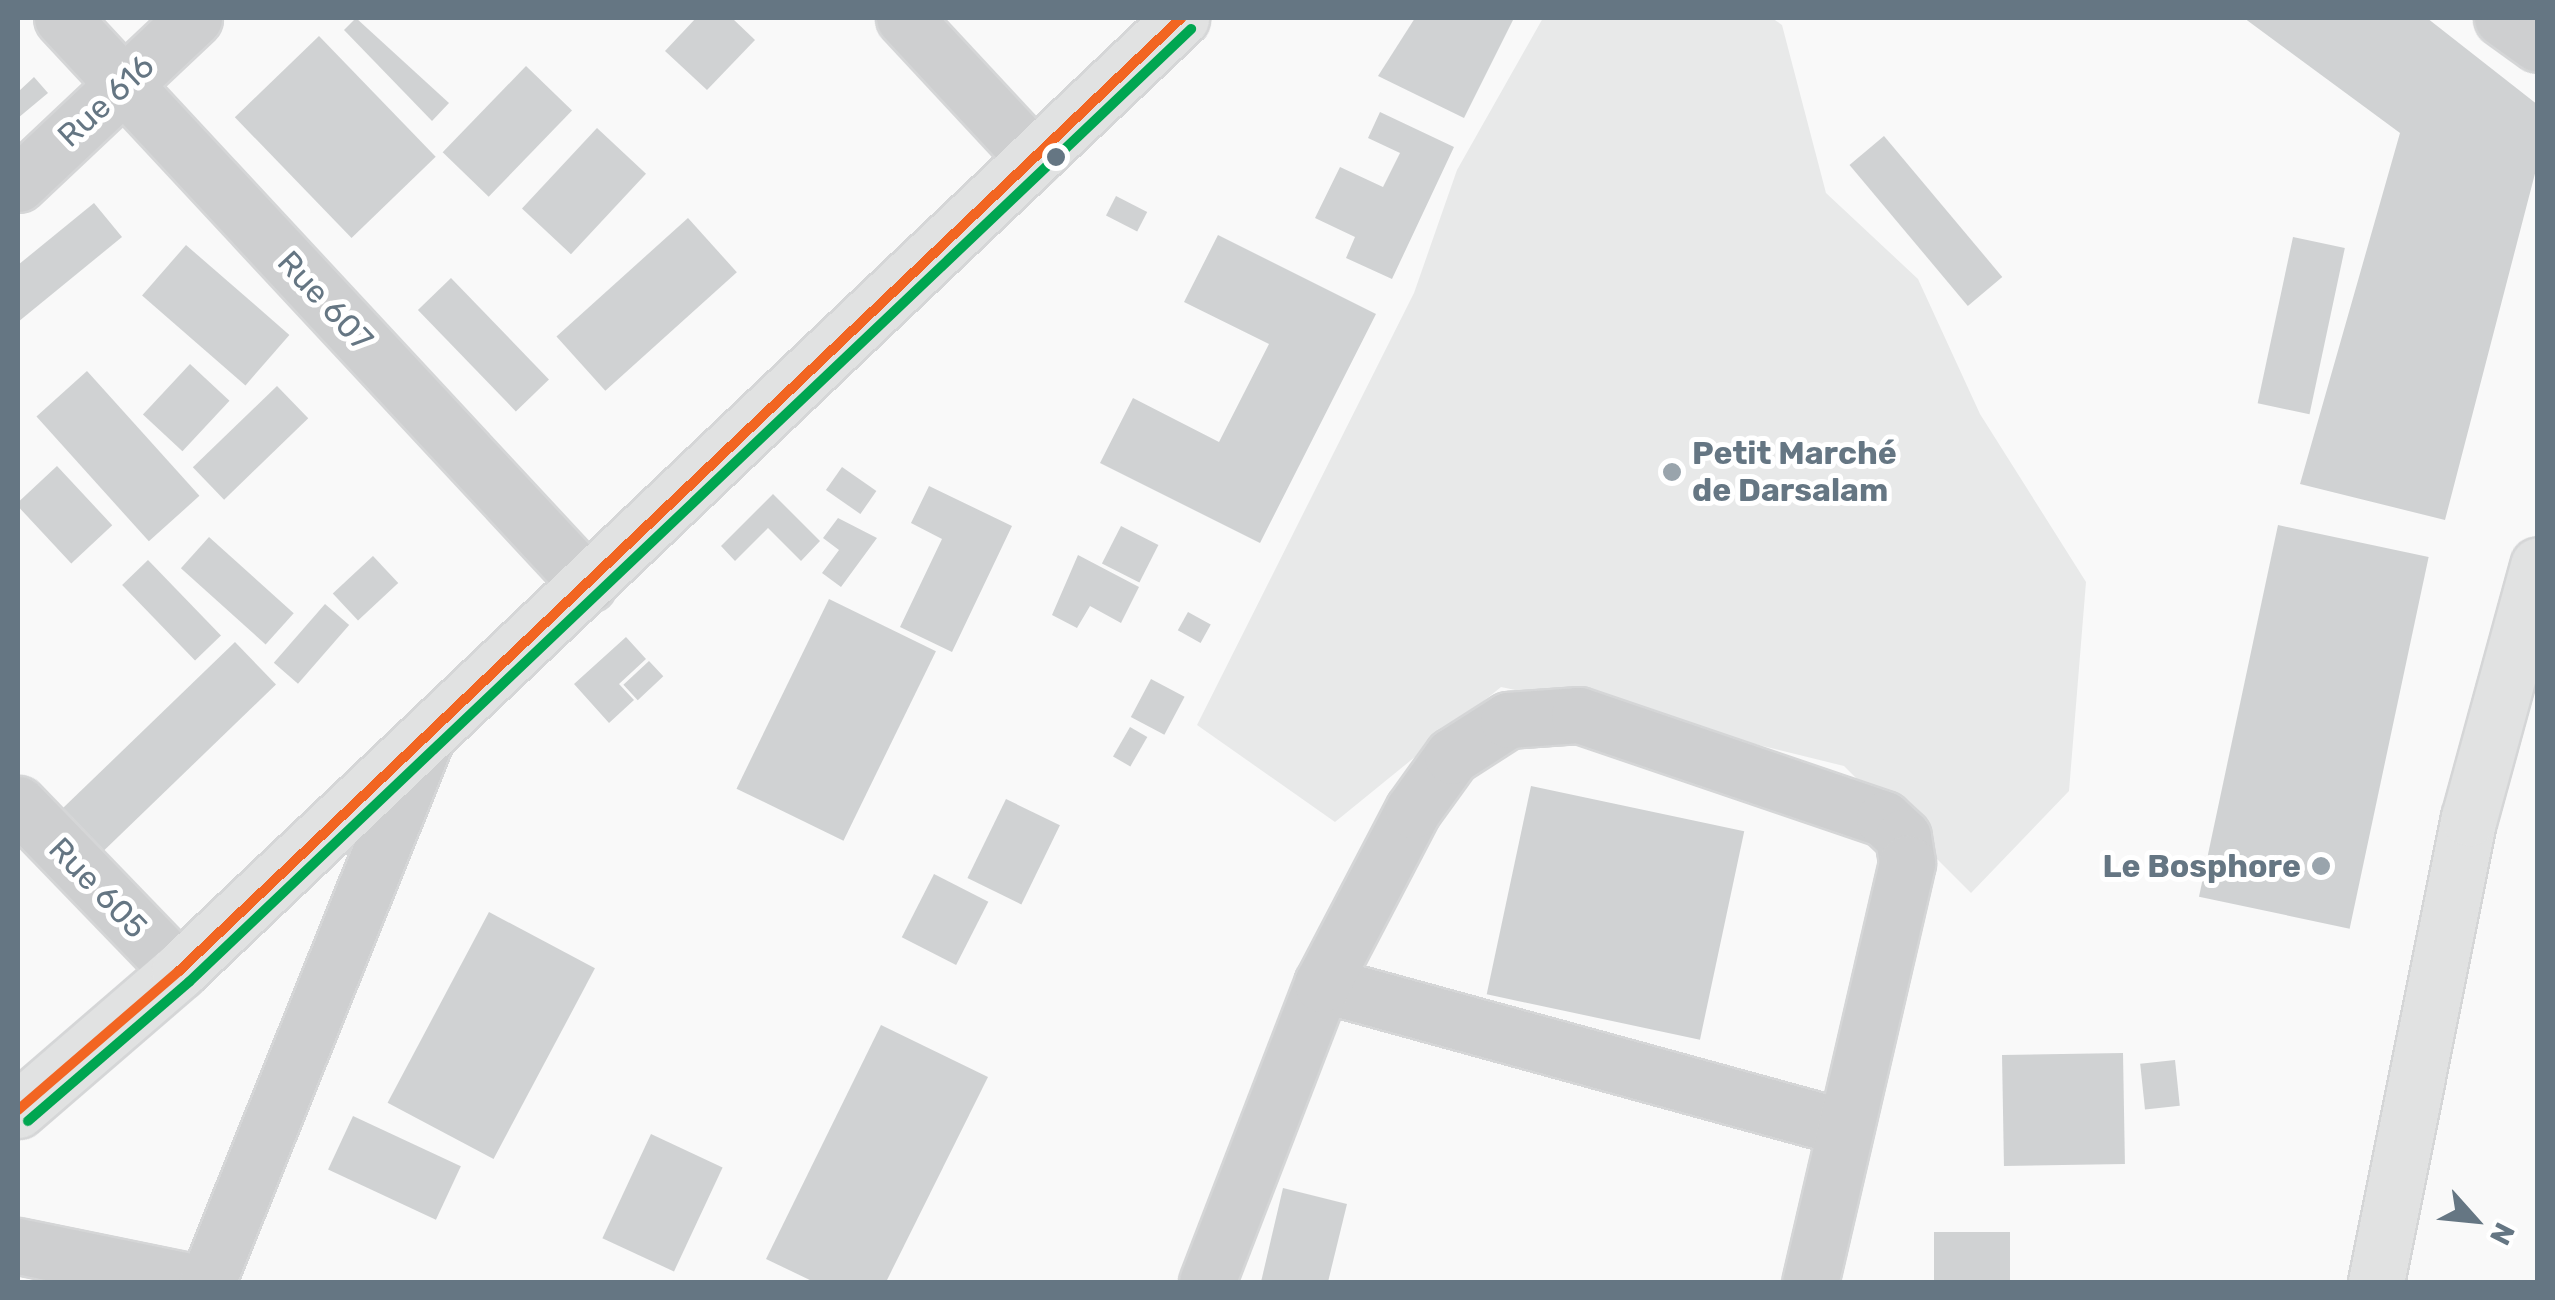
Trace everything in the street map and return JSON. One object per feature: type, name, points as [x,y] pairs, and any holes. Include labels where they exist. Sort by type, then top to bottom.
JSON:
[{"type":"main road","points":[[18,1110],[178,972],[1181,18]]},
{"type":"main road","points":[[2376,1282],[2469,818],[2538,566]]},
{"type":"street","name":"Rue 607","points":[[62,18],[588,584]]},
{"type":"street","name":"Rue 616","points":[[18,184],[194,18]]},
{"type":"street","points":[[904,18],[1034,158]]},
{"type":"street","points":[[2502,18],[2538,44]]},
{"type":"street","points":[[1207,1282],[1322,984],[1452,756],[1508,720],[1579,715],[1884,820],[1903,837],[1907,863],[1810,1282]]},
{"type":"street","points":[[208,1282],[426,738]]},
{"type":"street","name":"Rue 605","points":[[18,804],[178,972]]},
{"type":"street","points":[[1322,984],[1846,1128]]},
{"type":"street","points":[[18,1246],[194,1282]]},
{"type":"shaded area","name":"Petit Marché de Darsalam","points":[[1543,18],[1772,18],[1782,25],[1826,193],[1918,279],[1980,414],[2086,582],[2069,791],[1971,893],[1844,766],[1669,723],[1501,687],[1335,822],[1197,725],[1414,293],[1457,170]]},
{"type":"building","points":[[356,18],[449,103],[432,121],[344,30]]},
{"type":"building","points":[[696,18],[732,18],[755,40],[707,90],[665,51]]},
{"type":"building","points":[[1415,18],[1514,18],[1464,118],[1378,76]]},
{"type":"building","points":[[2244,18],[2427,18],[2538,105],[2538,162],[2445,520],[2300,484],[2400,133]]},
{"type":"building","points":[[319,36],[436,157],[352,238],[235,117]]},
{"type":"building","points":[[526,66],[572,110],[489,197],[443,152]]},
{"type":"building","points":[[34,77],[48,93],[18,118],[18,92]]},
{"type":"building","points":[[1380,112],[1454,147],[1392,279],[1346,258],[1355,237],[1315,218],[1340,167],[1383,187],[1400,153],[1368,138]]},
{"type":"building","points":[[597,128],[646,174],[571,254],[522,208]]},
{"type":"building","points":[[1884,136],[2002,277],[1968,306],[1850,165]]},
{"type":"building","points":[[1116,196],[1147,212],[1137,231],[1106,216]]},
{"type":"building","points":[[94,203],[122,237],[18,322],[18,265]]},
{"type":"building","points":[[688,218],[737,272],[605,391],[556,336]]},
{"type":"building","points":[[1218,235],[1376,314],[1260,543],[1100,463],[1133,398],[1219,442],[1269,344],[1184,302]]},
{"type":"building","points":[[2293,237],[2345,248],[2309,414],[2258,403]]},
{"type":"building","points":[[186,245],[289,335],[245,385],[142,296]]},
{"type":"building","points":[[451,278],[549,379],[516,411],[418,310]]},
{"type":"building","points":[[190,364],[229,401],[182,451],[143,414]]},
{"type":"building","points":[[87,371],[199,496],[149,541],[36,417]]},
{"type":"building","points":[[277,386],[308,418],[224,500],[193,467]]},
{"type":"building","points":[[57,466],[112,525],[71,563],[18,506]]},
{"type":"building","points":[[842,467],[876,491],[860,514],[826,490]]},
{"type":"building","points":[[929,486],[1012,526],[952,652],[900,627],[942,539],[911,523]]},
{"type":"building","points":[[773,494],[820,541],[801,561],[768,528],[735,561],[721,546]]},
{"type":"building","points":[[838,518],[877,538],[841,587],[822,573],[839,550],[823,538]]},
{"type":"building","points":[[2278,525],[2429,557],[2350,929],[2199,897]]},
{"type":"building","points":[[1121,526],[1158,545],[1139,582],[1102,563]]},
{"type":"building","points":[[209,537],[294,613],[266,644],[181,568]]},
{"type":"building","points":[[1078,555],[1139,587],[1121,623],[1090,606],[1077,628],[1052,615]]},
{"type":"building","points":[[373,556],[398,583],[358,621],[333,594]]},
{"type":"building","points":[[148,560],[221,636],[195,661],[122,585]]},
{"type":"building","points":[[829,599],[936,651],[843,841],[737,789]]},
{"type":"building","points":[[325,604],[349,625],[298,684],[274,663]]},
{"type":"building","points":[[1188,612],[1211,625],[1201,643],[1178,630]]},
{"type":"building","points":[[626,637],[646,659],[619,684],[634,700],[609,723],[574,684]]},
{"type":"building","points":[[235,642],[276,684],[102,853],[61,810]]},
{"type":"building","points":[[649,661],[663,676],[638,700],[623,685]]},
{"type":"building","points":[[1151,679],[1185,697],[1164,735],[1131,717]]},
{"type":"building","points":[[1130,727],[1147,737],[1130,766],[1113,756]]},
{"type":"building","points":[[1531,786],[1744,831],[1700,1040],[1487,994]]},
{"type":"building","points":[[1006,799],[1060,825],[1021,904],[967,878]]},
{"type":"building","points":[[934,874],[988,902],[956,965],[902,937]]},
{"type":"building","points":[[489,912],[595,968],[494,1159],[388,1103]]},
{"type":"building","points":[[881,1025],[988,1077],[886,1282],[814,1282],[766,1259]]},
{"type":"building","points":[[2123,1053],[2125,1164],[2004,1166],[2002,1055]]},
{"type":"building","points":[[2175,1060],[2180,1106],[2145,1109],[2140,1064]]},
{"type":"building","points":[[353,1116],[461,1166],[436,1220],[328,1169]]},
{"type":"building","points":[[651,1134],[723,1167],[674,1272],[602,1238]]},
{"type":"building","points":[[1283,1188],[1347,1204],[1328,1282],[1261,1282]]},
{"type":"building","points":[[1934,1232],[2010,1232],[2010,1282],[1934,1282]]},
{"type":"transit line","points":[[18,1110],[179,971],[1181,18]]},
{"type":"transit line","points":[[28,1121],[189,982],[1191,29]]},
{"type":"place","name":"Petit Marché de Darsalam","points":[[1672,472]]},
{"type":"place","name":"Le Bosphore","points":[[2321,866]]}]
